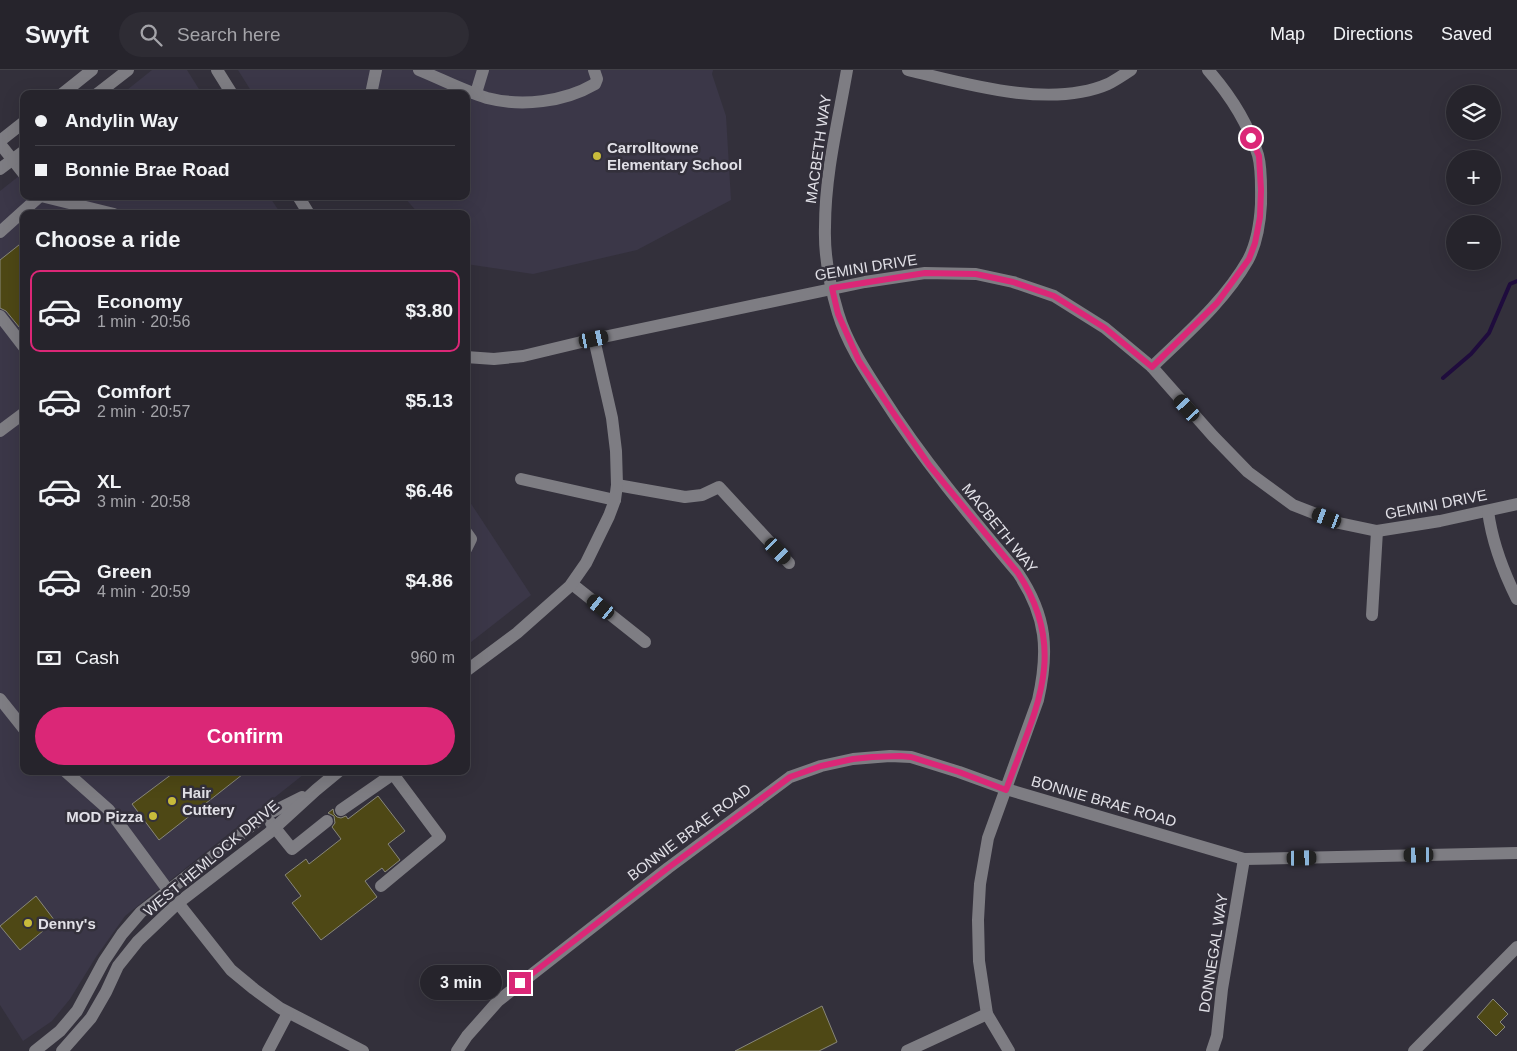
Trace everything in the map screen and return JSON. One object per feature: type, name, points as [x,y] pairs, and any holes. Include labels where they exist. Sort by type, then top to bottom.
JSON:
[{"type":"street","points":[[67,90],[92,70]]},
{"type":"street","points":[[102,90],[128,70]]},
{"type":"street","points":[[217,70],[230,90]]},
{"type":"street","points":[[372,90],[376,70]]},
{"type":"street","points":[[419,70],[469,90]]},
{"type":"street","points":[[476,93],[483,70]]},
{"type":"street","points":[[470,91],[487,98],[514,102],[540,102],[580,92],[591,87],[595,84],[597,78],[594,70]]},
{"type":"street","name":"MACBETH WAY","points":[[847,70],[827,186],[824,228],[826,254],[838,314],[859,361],[929,465],[1018,573],[1030,591],[1041,621],[1045,645],[1043,678],[1038,700],[988,838],[980,884],[978,920],[979,961],[987,1014],[1009,1051]]},
{"type":"street","points":[[908,70],[978,87],[1024,93],[1051,94],[1081,92],[1108,84],[1131,70]]},
{"type":"street","points":[[1152,367],[1217,303],[1230,287],[1249,259],[1257,234],[1261,190],[1259,156],[1244,120],[1226,90],[1208,70]]},
{"type":"street","points":[[20,125],[0,142],[20,169]]},
{"type":"street","points":[[0,169],[20,154]]},
{"type":"street","points":[[25,210],[36,200]]},
{"type":"street","points":[[57,200],[98,210]]},
{"type":"street","points":[[0,232],[20,214]]},
{"type":"street","name":"GEMINI DRIVE","points":[[470,357],[523,356],[832,288],[925,273],[976,274],[1013,282],[1054,296],[1105,328],[1152,367],[1248,472],[1293,505],[1339,523],[1377,531],[1517,504]]},
{"type":"street","points":[[0,316],[20,342]]},
{"type":"street","points":[[470,668],[517,633],[572,584],[586,563],[615,500],[617,485],[616,451],[612,418],[594,339]]},
{"type":"street","points":[[0,431],[20,416]]},
{"type":"street","points":[[521,479],[615,500]]},
{"type":"street","points":[[617,485],[684,497],[702,495],[718,487],[789,563]]},
{"type":"street","points":[[1488,511],[1490,530],[1505,574],[1517,599]]},
{"type":"street","points":[[1372,615],[1377,531]]},
{"type":"street","points":[[572,584],[644,642]]},
{"type":"street","points":[[0,699],[20,724]]},
{"type":"street","name":"BONNIE BRAE ROAD","points":[[458,1051],[467,1036],[498,1001],[668,868],[790,777],[821,766],[853,759],[911,757],[959,772],[1006,790],[1244,859],[1517,853]]},
{"type":"street","points":[[70,775],[109,810],[168,890]]},
{"type":"street","name":"WEST HEMLOCK DRIVE","points":[[62,1051],[91,1018],[118,966],[138,941],[178,903],[275,827],[334,775]]},
{"type":"street","points":[[341,810],[391,775]]},
{"type":"street","points":[[381,886],[440,837],[393,775]]},
{"type":"street","name":"WEST HEMLOCK DRIVE","points":[[36,1051],[60,1031],[77,1012],[104,960],[122,934],[141,912],[264,816],[316,790]]},
{"type":"street","points":[[264,816],[292,849],[327,821]]},
{"type":"street","name":"DONNEGAL WAY","points":[[1212,1051],[1217,1036],[1222,989],[1244,859]]},
{"type":"street","points":[[178,903],[231,970],[254,989],[288,1013],[363,1051]]},
{"type":"street","points":[[1414,1051],[1517,946]]},
{"type":"street","points":[[268,1051],[288,1013]]},
{"type":"street","points":[[906,1051],[987,1014]]},
{"type":"shaded area","points":[[152,70],[187,70],[200,90],[127,90]]},
{"type":"shaded area","name":"Carrolltowne Elementary School","points":[[238,70],[713,70],[712,74],[726,116],[731,200],[637,250],[533,274],[470,265],[470,210],[415,210],[407,200],[470,200],[470,90],[250,90]]},
{"type":"shaded area","points":[[20,175],[20,200],[272,200],[278,210],[20,210],[20,775],[303,775],[125,916],[96,957],[70,999],[52,1021],[23,1041],[0,1005],[0,191]]},
{"type":"shaded area","points":[[470,502],[531,595],[470,643]]},
{"type":"building","points":[[20,244],[20,328],[6,311],[0,308],[0,260]]},
{"type":"building","points":[[171,775],[242,775],[159,840],[132,804]]},
{"type":"building","points":[[378,796],[405,831],[388,844],[400,860],[385,872],[382,868],[365,881],[377,897],[321,940],[292,903],[301,896],[285,875],[306,859],[309,864],[341,839],[332,827],[335,823],[334,816],[328,813],[333,809],[337,817],[346,816],[348,819]]},
{"type":"building","name":"Denny's","points":[[36,896],[55,921],[20,950],[0,926]]},
{"type":"building","points":[[1493,999],[1508,1014],[1500,1022],[1505,1027],[1496,1036],[1477,1017]]},
{"type":"building","points":[[822,1006],[837,1042],[819,1051],[735,1051]]},
{"type":"waterway","points":[[1443,378],[1471,354],[1489,333],[1510,284],[1517,281]]},
{"type":"place","name":"Carrolltowne Elementary School","points":[[597,156]]},
{"type":"place","name":"Hair Cuttery","points":[[172,801]]},
{"type":"place","name":"MOD Pizza","points":[[153,816]]},
{"type":"place","name":"Denny's","points":[[28,923]]},
{"type":"route","points":[[520,983],[738,814],[790,777],[821,766],[853,759],[900,756],[911,757],[959,772],[1006,790],[1038,700],[1043,678],[1045,645],[1041,621],[1030,591],[1018,573],[929,465],[859,361],[838,314],[832,288],[925,273],[976,274],[1013,282],[1054,296],[1082,313],[1105,328],[1152,367],[1217,303],[1249,259],[1255,243],[1260,217],[1261,190],[1259,156],[1251,138]]}]
